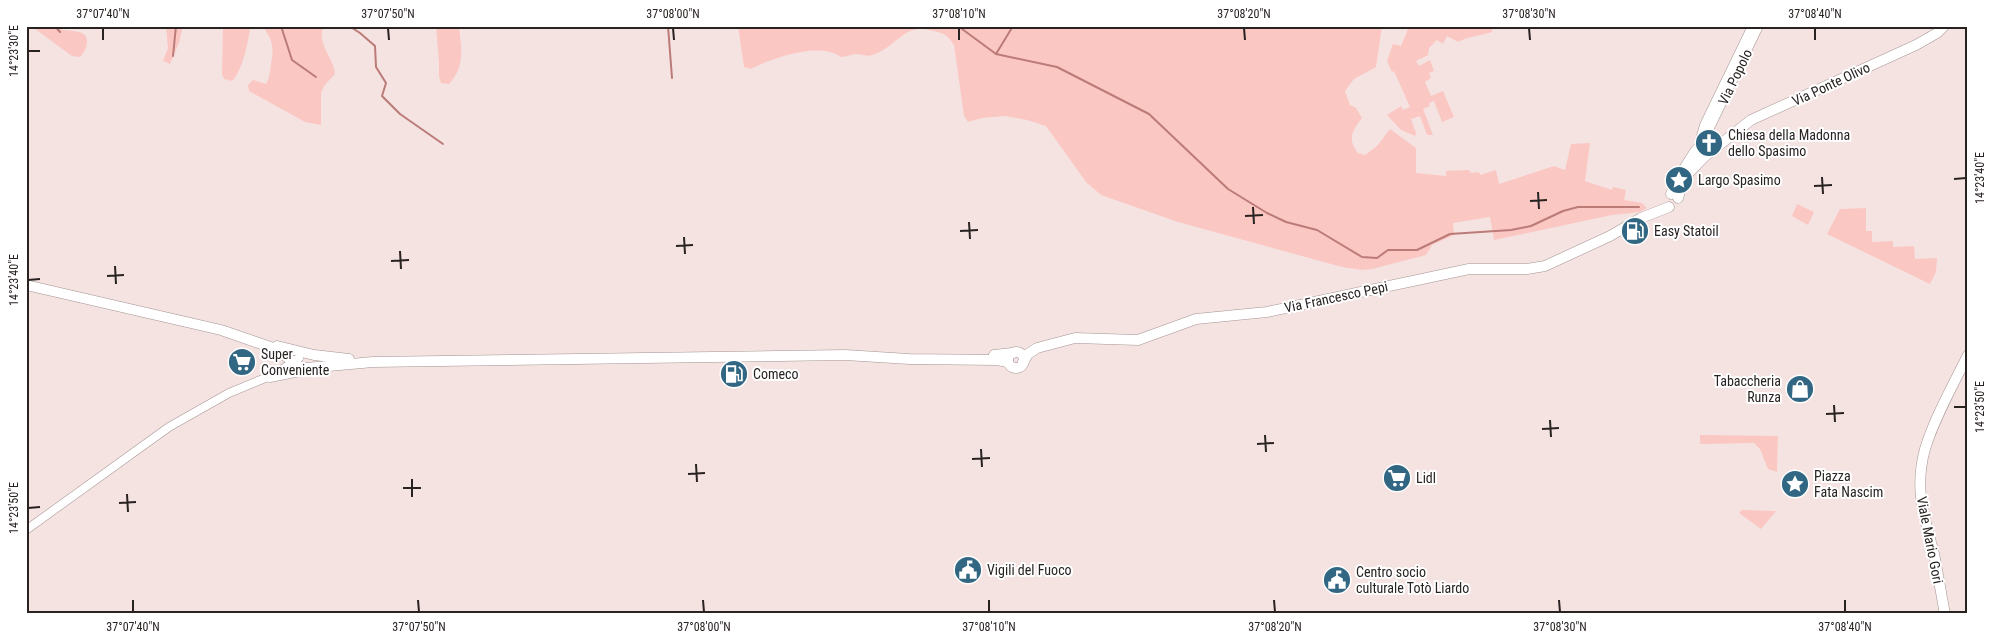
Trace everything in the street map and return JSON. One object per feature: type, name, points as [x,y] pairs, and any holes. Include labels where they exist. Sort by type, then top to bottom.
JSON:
[{"type":"main road","name":"Via Ponte Olivo","points":[[1671,199],[1684,178],[1704,157],[1751,120],[1916,46],[1937,33],[1944,26]]},
{"type":"main road","points":[[1671,199],[1680,175],[1696,150],[1704,157]]},
{"type":"main road","name":"Via Francesco Pepi","points":[[1059,342],[1092,338],[1122,341],[1138,340],[1196,318],[1267,312],[1469,269],[1538,268],[1641,218],[1671,199]]},
{"type":"main road","points":[[26,285],[221,330],[264,344],[317,368],[349,363],[373,362],[845,355],[909,360],[997,360],[1012,356],[1041,343],[1059,342]]},
{"type":"main road","points":[[1012,356],[1022,355],[1023,362],[1032,351],[1059,342]]},
{"type":"main road","name":"Viale Mario Gori","points":[[1945,614],[1934,554],[1921,508],[1920,486],[1925,449],[1968,355]]},
{"type":"main road","points":[[299,361],[373,362]]},
{"type":"street","name":"Via Popolo","points":[[1707,127],[1752,26]]},
{"type":"street","name":"Via Popolo","points":[[1707,127],[1759,26]]},
{"type":"street","points":[[1696,150],[1707,127]]},
{"type":"street","points":[[261,380],[299,361]]},
{"type":"street","points":[[26,530],[169,427],[229,393],[299,361]]},
{"type":"shaded area","points":[[31,26],[76,31],[83,34],[87,39],[85,51],[80,57],[72,56]]},
{"type":"shaded area","points":[[166,26],[183,26],[179,43],[170,64],[163,61],[168,48]]},
{"type":"shaded area","points":[[223,26],[250,26],[244,55],[239,70],[232,81],[224,79],[222,74]]},
{"type":"shaded area","points":[[262,26],[324,26],[322,38],[335,74],[324,86],[321,93],[321,125],[305,122],[249,91],[248,85],[253,80],[266,84],[270,74],[272,44]]},
{"type":"shaded area","points":[[436,26],[459,26],[460,64],[449,84],[441,83],[439,76]]},
{"type":"shaded area","points":[[738,26],[1382,26],[1376,67],[1354,79],[1345,91],[1350,105],[1356,108],[1362,118],[1352,135],[1353,143],[1358,153],[1365,155],[1377,146],[1390,129],[1416,148],[1416,173],[1446,176],[1446,171],[1469,170],[1471,173],[1479,172],[1480,175],[1496,170],[1499,184],[1554,166],[1565,170],[1571,144],[1590,143],[1585,181],[1612,190],[1613,187],[1626,190],[1624,200],[1642,203],[1647,208],[1640,212],[1612,215],[1494,240],[1490,217],[1453,223],[1454,235],[1432,245],[1426,255],[1372,269],[1362,270],[1342,267],[1178,222],[1101,195],[1086,182],[1046,126],[1005,116],[982,118],[968,122],[964,116],[954,45],[949,38],[941,33],[920,29],[913,30],[906,33],[887,48],[870,56],[856,54],[841,57],[832,52],[808,51],[783,56],[751,69],[744,67]]},
{"type":"shaded area","points":[[1401,26],[1493,26],[1492,32],[1466,38],[1458,42],[1447,36],[1443,44],[1437,40],[1429,48],[1428,55],[1416,61],[1419,66],[1430,60],[1434,71],[1429,73],[1431,78],[1425,82],[1431,96],[1443,91],[1454,117],[1442,122],[1434,101],[1429,103],[1430,106],[1423,109],[1433,135],[1427,135],[1420,116],[1411,119],[1416,133],[1415,136],[1401,130],[1387,115],[1401,106],[1403,110],[1410,107],[1394,71],[1392,72],[1387,61],[1393,44],[1401,46],[1408,29]]},
{"type":"shaded area","points":[[1797,204],[1814,212],[1808,225],[1792,216]]},
{"type":"shaded area","points":[[1866,208],[1866,231],[1872,231],[1872,242],[1893,241],[1893,247],[1914,246],[1915,259],[1937,258],[1936,272],[1930,284],[1827,234],[1840,209]]},
{"type":"shaded area","points":[[1700,435],[1778,436],[1777,472],[1768,469],[1760,449],[1754,443],[1700,444]]},
{"type":"shaded area","points":[[1742,510],[1776,511],[1761,529],[1739,513]]},
{"type":"waterway","points":[[55,26],[60,32]]},
{"type":"waterway","points":[[173,56],[176,26]]},
{"type":"waterway","points":[[281,26],[292,60],[316,77]]},
{"type":"waterway","points":[[349,26],[375,46],[376,67],[386,83],[382,96],[400,114],[443,144]]},
{"type":"waterway","points":[[668,26],[672,78]]},
{"type":"waterway","points":[[958,26],[996,54],[1057,67],[1149,114],[1228,189],[1267,213],[1286,222],[1317,230],[1362,257],[1377,258],[1388,250],[1417,250],[1450,234],[1511,230],[1531,226],[1563,211],[1578,207],[1639,207]]},
{"type":"waterway","points":[[996,54],[1013,26]]},
{"type":"place","name":"Chiesa della Madonna dello Spasimo","points":[[1709,143]]},
{"type":"place","name":"Largo Spasimo","points":[[1679,180]]},
{"type":"place","name":"Easy Statoil","points":[[1635,231]]},
{"type":"place","name":"Super Conveniente","points":[[242,362]]},
{"type":"place","name":"Comeco","points":[[734,374]]},
{"type":"place","name":"Tabaccheria Runza","points":[[1800,389]]},
{"type":"place","name":"Lidl","points":[[1397,478]]},
{"type":"place","name":"Piazza Fata Nascim","points":[[1795,484]]},
{"type":"place","name":"Vigili del Fuoco","points":[[968,570]]},
{"type":"place","name":"Centro socio culturale Totò Liardo","points":[[1337,580]]}]
